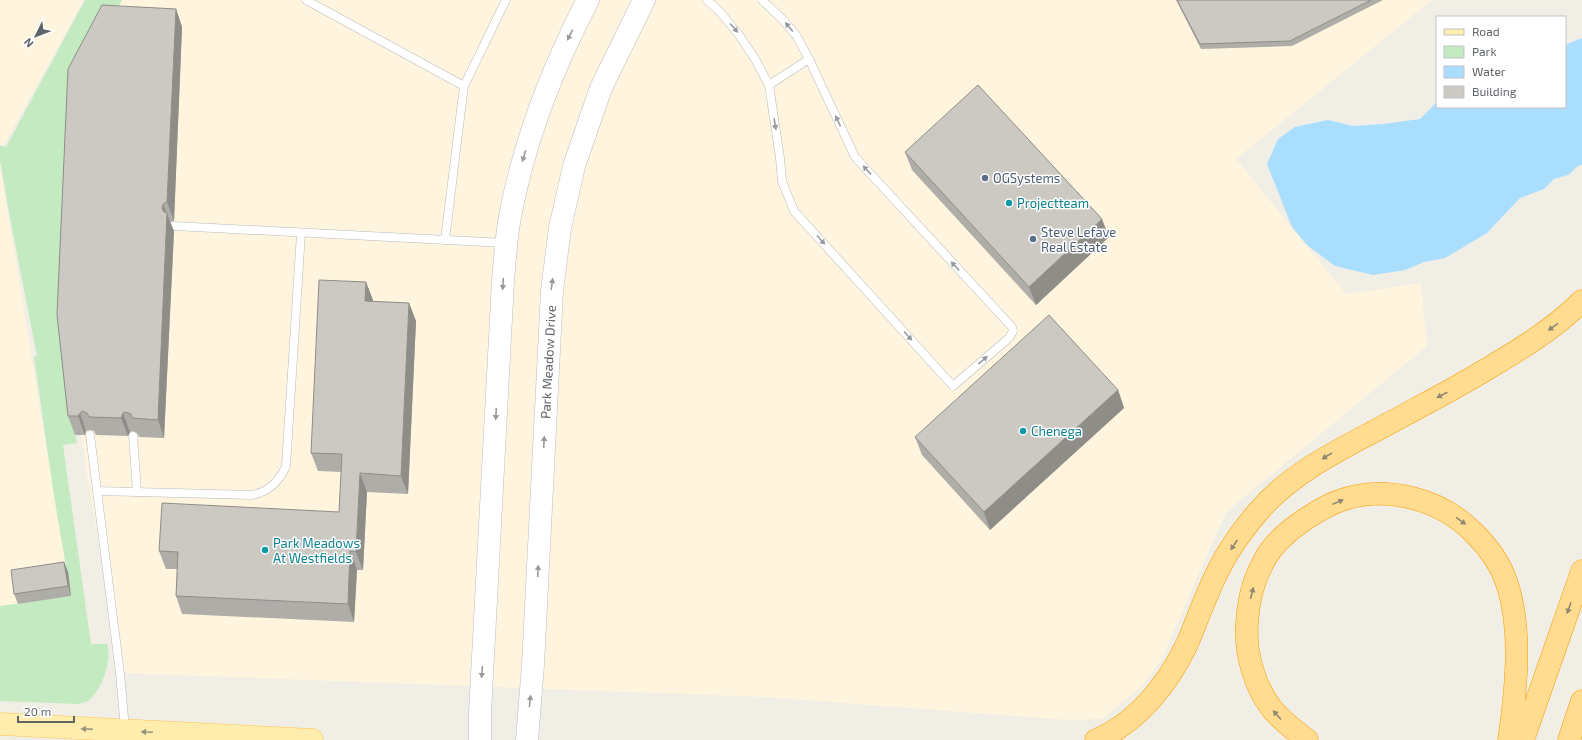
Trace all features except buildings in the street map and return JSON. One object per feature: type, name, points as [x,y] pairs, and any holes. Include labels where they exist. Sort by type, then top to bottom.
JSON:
[{"type":"highway","points":[[1096,740],[1135,716],[1169,677],[1186,645],[1216,575],[1234,544],[1257,513],[1286,484],[1330,454],[1466,382],[1526,347],[1568,315],[1582,301]]},
{"type":"highway","points":[[1307,740],[1286,724],[1271,708],[1262,693],[1254,672],[1246,634],[1247,616],[1252,590],[1263,563],[1275,545],[1288,530],[1339,501],[1354,496],[1373,494],[1412,498],[1431,503],[1448,512],[1466,524],[1481,540],[1496,560],[1506,580],[1512,604],[1516,636],[1516,679],[1509,740]]},
{"type":"highway","points":[[1523,740],[1582,571]]},
{"type":"highway","points":[[1569,740],[1582,701]]},
{"type":"main road","points":[[0,724],[312,740]]},
{"type":"street","points":[[480,740],[480,713],[506,243],[510,217],[524,155],[551,76],[570,34],[588,0]]},
{"type":"street","name":"Park Meadow Drive","points":[[527,740],[533,665],[552,291],[560,228],[574,166],[601,88],[644,0]]},
{"type":"lane","points":[[306,0],[464,86]]},
{"type":"lane","points":[[445,240],[464,86],[506,0]]},
{"type":"lane","points":[[707,0],[739,35],[755,59],[769,85],[782,181],[794,211],[954,386],[1009,338],[1013,331],[1012,327],[854,157],[796,34],[762,0]]},
{"type":"lane","points":[[769,85],[809,59]]},
{"type":"lane","points":[[174,226],[506,243]]},
{"type":"lane","points":[[97,491],[252,495],[270,488],[282,475],[286,466],[301,233]]},
{"type":"lane","points":[[90,435],[126,731]]},
{"type":"lane","points":[[133,436],[137,492]]},
{"type":"shaded area","points":[[0,0],[84,0],[0,152]]},
{"type":"shaded area","points":[[122,0],[1432,0],[1236,159],[1346,294],[1421,283],[1427,346],[1226,512],[1162,658],[1143,685],[1102,719],[1068,720],[765,697],[120,673],[64,334],[109,24]]},
{"type":"shaded area","points":[[0,165],[71,596],[0,651]]},
{"type":"green space","points":[[85,0],[122,0],[109,24],[75,435],[77,443],[63,445],[91,644],[107,644],[108,658],[105,675],[93,697],[88,701],[79,704],[0,701],[0,606],[71,596],[54,496],[34,357],[37,356],[0,161],[0,145],[6,147]]},
{"type":"water","points":[[1582,38],[1582,165],[1579,165],[1568,175],[1554,179],[1544,189],[1520,198],[1487,233],[1445,258],[1424,262],[1405,270],[1373,275],[1335,266],[1307,245],[1292,227],[1267,164],[1278,139],[1295,127],[1328,120],[1353,126],[1420,119],[1436,103],[1436,108],[1566,108],[1566,45]]},
{"type":"place","name":"OGSystems","points":[[985,178]]},
{"type":"place","name":"Projectteam","points":[[1009,203]]},
{"type":"place","name":"Steve Lefave Real Estate","points":[[1033,239]]},
{"type":"place","name":"Chenega","points":[[1023,431]]},
{"type":"place","name":"Park Meadows At Westfields","points":[[265,550]]}]
